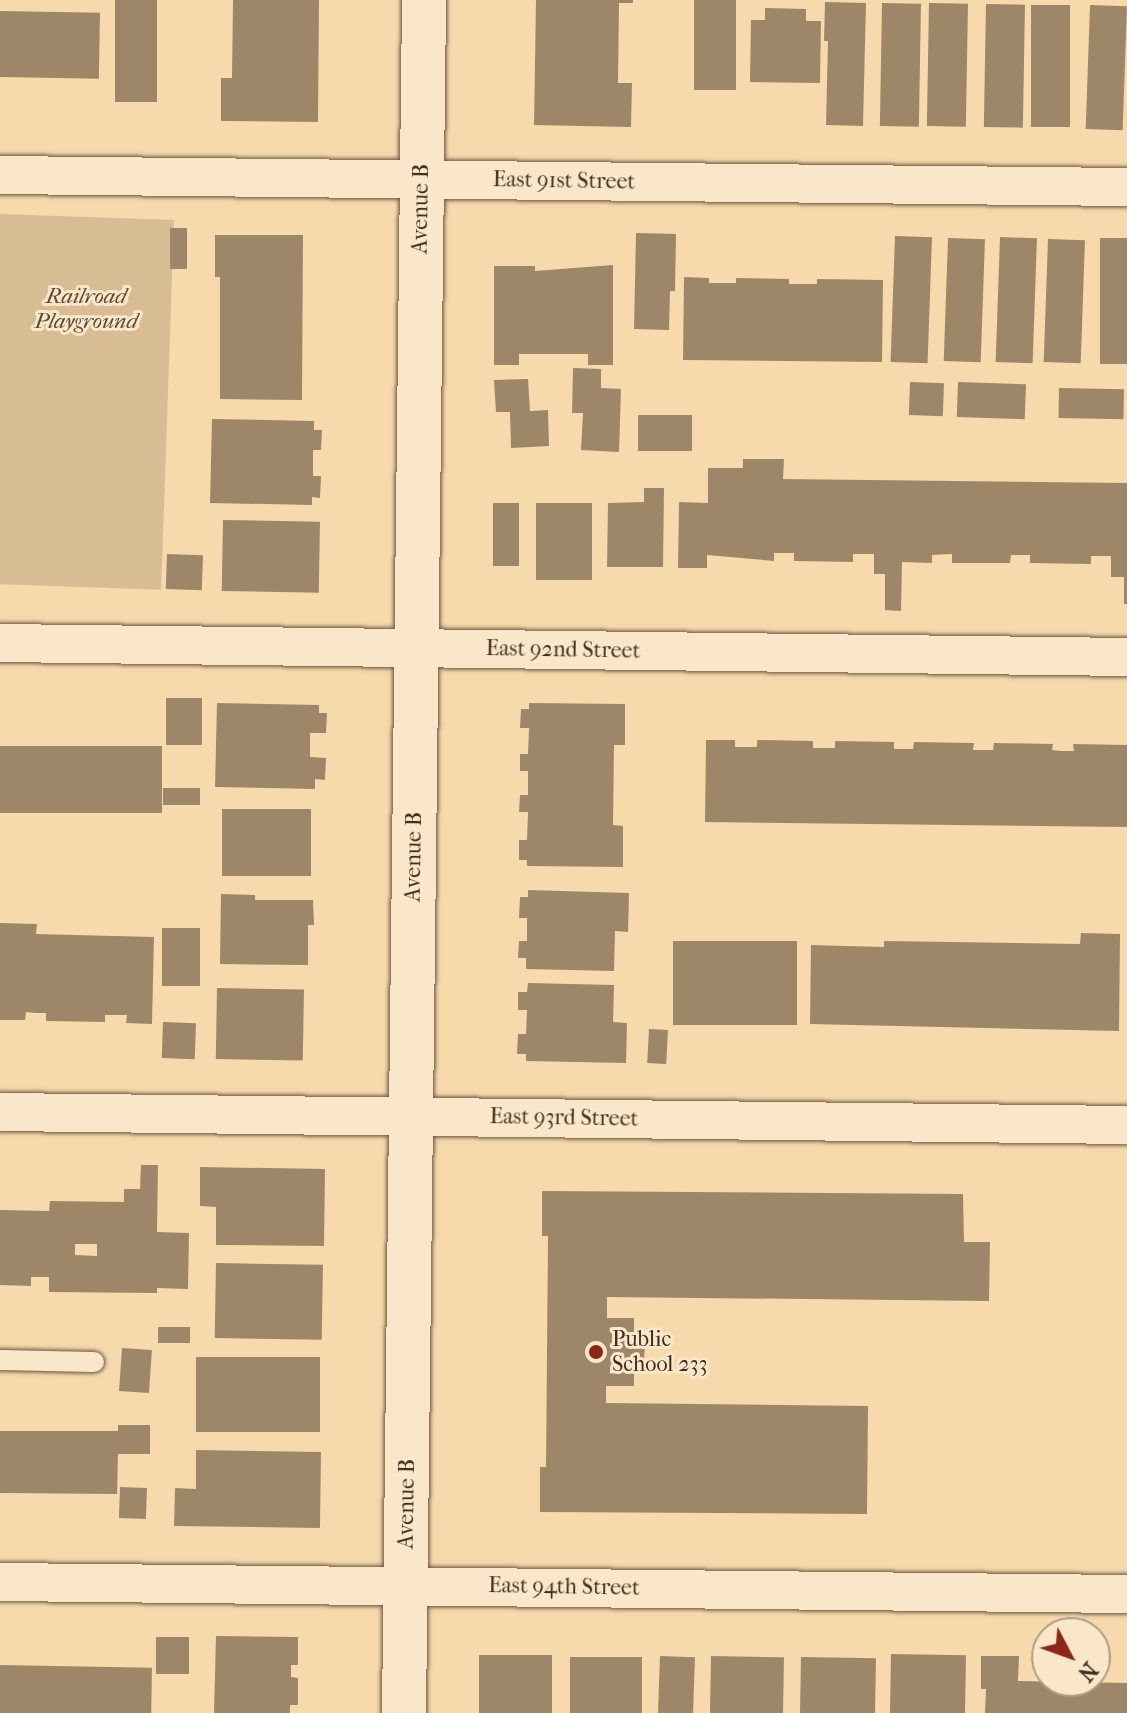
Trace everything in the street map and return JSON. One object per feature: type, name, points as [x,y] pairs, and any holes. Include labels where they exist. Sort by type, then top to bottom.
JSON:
[{"type":"street","name":"Avenue B","points":[[404,1713],[424,0]]},
{"type":"street","name":"East 91st Street","points":[[0,175],[1127,187]]},
{"type":"street","name":"East 92nd Street","points":[[0,643],[1127,657]]},
{"type":"street","name":"East 93rd Street","points":[[0,1112],[1127,1125]]},
{"type":"street","name":"East 94th Street","points":[[0,1582],[1127,1594]]},
{"type":"lane","points":[[0,1360],[94,1362]]},
{"type":"green space","name":"Railroad Playground","points":[[0,214],[174,220],[161,590],[0,584]]},
{"type":"building","points":[[115,0],[157,0],[157,102],[115,102]]},
{"type":"building","points":[[233,0],[319,0],[318,122],[221,121],[221,78],[232,78]]},
{"type":"building","points":[[536,0],[633,0],[633,3],[619,3],[618,83],[632,83],[631,127],[534,125]]},
{"type":"building","points":[[694,0],[736,0],[736,90],[694,90]]},
{"type":"building","points":[[825,2],[866,3],[863,126],[826,125],[828,41],[824,41]]},
{"type":"building","points":[[882,3],[921,4],[919,127],[880,126]]},
{"type":"building","points":[[929,3],[968,4],[966,127],[927,126]]},
{"type":"building","points":[[986,4],[1025,5],[1023,128],[984,127]]},
{"type":"building","points":[[1031,5],[1070,5],[1070,127],[1031,127]]},
{"type":"building","points":[[1090,5],[1127,6],[1123,130],[1086,129]]},
{"type":"building","points":[[765,8],[806,9],[806,21],[821,21],[820,83],[750,82],[751,20],[765,20]]},
{"type":"building","points":[[0,11],[100,13],[99,79],[0,77]]},
{"type":"building","points":[[170,228],[187,228],[187,269],[170,269]]},
{"type":"building","points":[[636,233],[676,234],[675,291],[670,291],[669,330],[634,329]]},
{"type":"building","points":[[215,235],[303,235],[302,400],[220,399],[220,277],[215,277]]},
{"type":"building","points":[[895,236],[932,237],[928,363],[891,362]]},
{"type":"building","points":[[1000,237],[1037,238],[1033,363],[996,362]]},
{"type":"building","points":[[948,238],[985,239],[981,362],[944,361]]},
{"type":"building","points":[[1100,238],[1127,238],[1127,364],[1100,364]]},
{"type":"building","points":[[1048,239],[1085,240],[1081,363],[1044,362]]},
{"type":"building","points":[[613,265],[613,365],[588,365],[588,354],[519,354],[519,365],[494,365],[494,266],[535,266],[535,271]]},
{"type":"building","points":[[684,277],[709,278],[709,283],[736,283],[736,278],[789,279],[789,284],[817,284],[817,279],[883,280],[882,362],[683,360]]},
{"type":"building","points":[[573,368],[601,369],[601,388],[621,389],[619,452],[581,450],[583,413],[572,413]]},
{"type":"building","points":[[528,379],[530,411],[548,410],[549,446],[511,448],[510,412],[496,412],[494,380]]},
{"type":"building","points":[[910,382],[944,383],[943,416],[909,415]]},
{"type":"building","points":[[958,382],[1026,384],[1025,419],[957,417]]},
{"type":"building","points":[[1059,388],[1124,389],[1123,419],[1058,418]]},
{"type":"building","points":[[638,415],[692,415],[692,451],[638,451]]},
{"type":"building","points":[[212,419],[314,421],[314,430],[322,430],[321,450],[313,450],[313,476],[321,476],[320,498],[312,497],[312,505],[210,503]]},
{"type":"building","points":[[743,459],[784,459],[783,479],[1127,483],[1127,604],[1124,604],[1124,577],[1111,577],[1111,556],[1091,556],[1091,564],[1030,563],[1030,555],[1011,555],[1010,563],[952,563],[952,554],[932,555],[932,563],[902,562],[901,611],[885,610],[885,574],[874,574],[874,554],[853,554],[853,562],[794,561],[794,553],[774,553],[774,561],[707,555],[707,568],[678,568],[679,502],[708,503],[708,468],[743,468]]},
{"type":"building","points":[[644,488],[664,488],[663,567],[607,567],[608,503],[644,502]]},
{"type":"building","points":[[493,503],[519,503],[519,566],[493,566]]},
{"type":"building","points":[[536,503],[592,503],[592,580],[536,580]]},
{"type":"building","points":[[223,520],[320,522],[319,593],[222,591]]},
{"type":"building","points":[[167,554],[203,555],[202,590],[166,589]]},
{"type":"building","points":[[166,698],[202,698],[202,745],[166,745]]},
{"type":"building","points":[[217,703],[319,705],[319,713],[327,713],[326,733],[310,733],[310,757],[326,758],[325,780],[315,779],[315,789],[215,787]]},
{"type":"building","points":[[529,703],[625,704],[625,745],[614,745],[613,825],[623,826],[623,867],[527,866],[527,860],[519,860],[519,840],[527,840],[528,812],[519,812],[520,795],[528,795],[528,771],[520,771],[520,754],[528,754],[529,728],[520,728],[521,709],[529,709]]},
{"type":"building","points":[[706,740],[735,740],[735,747],[757,747],[757,740],[813,741],[813,748],[835,748],[835,741],[894,742],[894,749],[913,749],[914,742],[974,743],[973,750],[993,750],[994,743],[1053,744],[1052,750],[1061,751],[1074,751],[1073,744],[1127,745],[1127,827],[705,822]]},
{"type":"building","points":[[0,746],[162,746],[162,813],[0,813]]},
{"type":"building","points":[[163,788],[200,788],[200,805],[163,805]]},
{"type":"building","points":[[222,809],[311,809],[311,876],[222,876]]},
{"type":"building","points":[[528,890],[629,893],[628,932],[615,931],[614,971],[526,969],[526,958],[518,958],[519,941],[527,941],[527,918],[519,918],[520,897],[528,897]]},
{"type":"building","points":[[221,894],[255,895],[255,900],[313,900],[314,925],[308,925],[308,965],[220,964]]},
{"type":"building","points":[[0,923],[37,924],[36,934],[154,937],[152,1024],[126,1023],[127,1015],[105,1015],[105,1022],[46,1021],[46,1013],[26,1012],[25,1020],[0,1020]]},
{"type":"building","points":[[162,928],[200,928],[200,986],[162,986]]},
{"type":"building","points":[[1081,933],[1120,934],[1119,1031],[810,1024],[811,945],[884,947],[884,941],[1080,944]]},
{"type":"building","points":[[673,941],[797,941],[797,1025],[673,1025]]},
{"type":"building","points":[[528,983],[614,985],[613,1022],[627,1023],[626,1063],[526,1061],[526,1054],[517,1054],[518,1034],[526,1034],[527,1010],[518,1010],[518,992],[527,992]]},
{"type":"building","points":[[217,988],[304,990],[303,1061],[216,1059]]},
{"type":"building","points":[[163,1022],[196,1023],[195,1059],[162,1058]]},
{"type":"building","points":[[649,1029],[668,1030],[666,1064],[647,1063]]},
{"type":"building","points":[[141,1165],[158,1165],[157,1232],[189,1233],[188,1289],[157,1288],[157,1293],[49,1292],[49,1277],[31,1277],[31,1286],[0,1285],[0,1210],[49,1211],[50,1201],[124,1202],[124,1189],[140,1189]],"holes":[[[75,1244],[97,1244],[97,1256],[75,1255]]]},
{"type":"building","points":[[200,1167],[325,1169],[324,1246],[216,1245],[216,1207],[200,1206]]},
{"type":"building","name":"Public School 233","points":[[542,1191],[963,1194],[964,1242],[990,1242],[989,1301],[607,1297],[607,1318],[634,1318],[634,1343],[645,1344],[644,1360],[634,1360],[634,1386],[606,1386],[606,1403],[868,1406],[867,1514],[540,1512],[540,1467],[546,1467],[548,1236],[542,1236]]},
{"type":"building","points":[[216,1263],[323,1265],[322,1340],[215,1338]]},
{"type":"building","points":[[158,1327],[190,1327],[190,1343],[158,1343]]},
{"type":"building","points":[[122,1348],[152,1350],[149,1393],[119,1391]]},
{"type":"building","points":[[196,1357],[320,1357],[320,1432],[196,1432]]},
{"type":"building","points":[[118,1425],[150,1425],[150,1454],[118,1454],[117,1494],[0,1493],[0,1431],[118,1431]]},
{"type":"building","points":[[196,1450],[321,1452],[320,1528],[174,1526],[175,1488],[196,1489]]},
{"type":"building","points":[[120,1487],[147,1488],[146,1519],[119,1518]]},
{"type":"building","points":[[216,1636],[298,1637],[298,1665],[291,1665],[291,1677],[298,1678],[298,1705],[290,1705],[290,1713],[214,1713]]},
{"type":"building","points":[[156,1637],[189,1637],[189,1674],[156,1674]]},
{"type":"building","points":[[891,1654],[966,1655],[965,1713],[890,1713]]},
{"type":"building","points":[[479,1655],[552,1655],[552,1713],[479,1713]]},
{"type":"building","points":[[660,1656],[695,1657],[693,1713],[658,1713]]},
{"type":"building","points":[[711,1656],[784,1657],[783,1713],[710,1713]]},
{"type":"building","points":[[981,1656],[1019,1656],[1018,1681],[1031,1681],[1031,1697],[1111,1697],[1111,1683],[1127,1683],[1127,1713],[985,1713],[986,1689],[981,1689]]},
{"type":"building","points":[[570,1657],[642,1657],[642,1713],[570,1713]]},
{"type":"building","points":[[801,1657],[876,1658],[875,1713],[800,1713]]},
{"type":"building","points":[[0,1665],[152,1668],[151,1713],[0,1713]]},
{"type":"place","name":"Public School 233","points":[[596,1352]]}]
